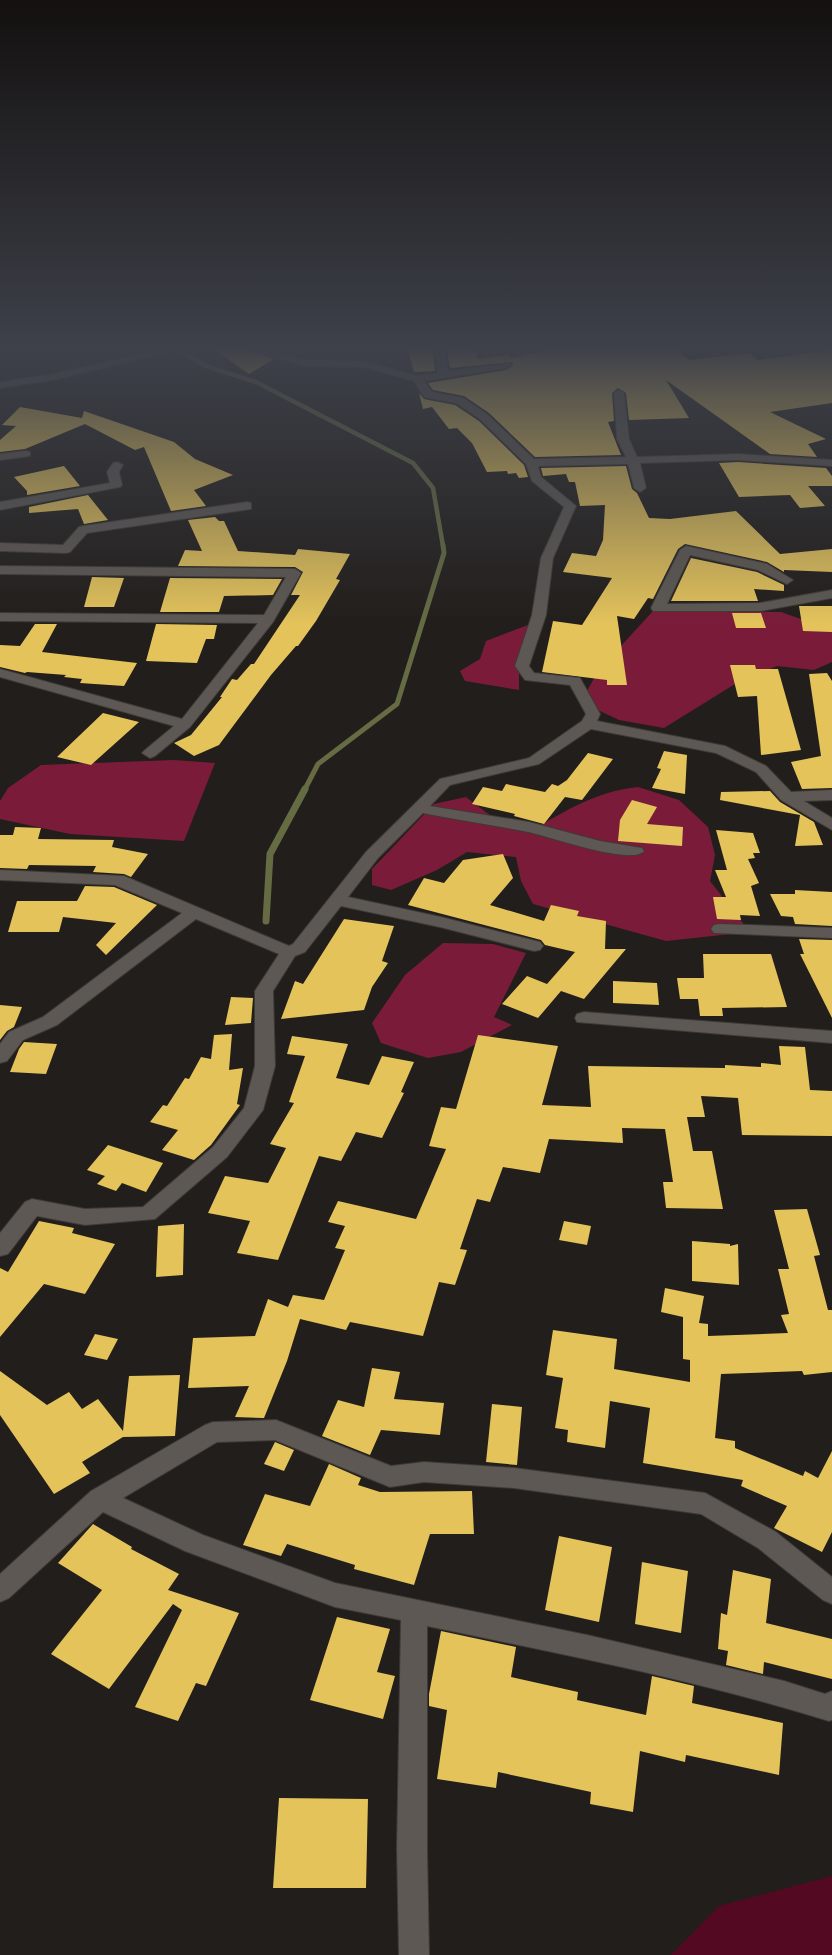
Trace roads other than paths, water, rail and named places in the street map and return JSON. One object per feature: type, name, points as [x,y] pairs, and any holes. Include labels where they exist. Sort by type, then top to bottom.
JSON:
[{"type":"street","points":[[0,1248],[32,1208],[85,1217],[148,1214],[220,1152],[253,1110],[265,1066],[264,990],[289,952],[299,948],[372,855],[445,782],[534,761],[588,724],[593,714],[574,681],[530,677],[522,666],[539,615],[547,558],[570,506],[536,479],[531,463],[509,441]]},
{"type":"street","points":[[624,441],[633,460],[640,488]]},
{"type":"street","points":[[0,457],[26,454]]},
{"type":"street","points":[[531,463],[738,457],[832,463]]},
{"type":"street","points":[[0,506],[116,485],[113,472],[117,465]]},
{"type":"street","points":[[0,547],[66,549],[83,530],[247,506]]},
{"type":"street","points":[[787,580],[762,567],[687,550],[658,608],[771,605],[798,601],[815,594],[832,594]]},
{"type":"street","points":[[0,570],[296,573],[268,619],[185,724],[150,753]]},
{"type":"street","points":[[0,617],[268,619]]},
{"type":"street","points":[[0,673],[185,724]]},
{"type":"street","points":[[588,724],[720,749],[761,769],[787,797],[832,825]]},
{"type":"street","points":[[787,797],[832,795]]},
{"type":"street","points":[[419,808],[529,827],[599,846],[636,851]]},
{"type":"street","points":[[0,875],[118,880],[289,952]]},
{"type":"street","points":[[337,900],[441,922],[534,946]]},
{"type":"street","points":[[0,1057],[16,1036],[50,1021],[194,912]]},
{"type":"street","points":[[720,929],[832,933]]},
{"type":"street","points":[[584,1018],[832,1037]]},
{"type":"street","points":[[0,1590],[100,1499],[213,1432],[276,1430],[390,1477],[424,1472],[514,1478],[705,1504],[767,1540],[832,1592]]},
{"type":"street","points":[[100,1499],[194,1543],[335,1596],[587,1647],[829,1707],[832,1704]]},
{"type":"street","points":[[414,1612],[412,1849],[414,1955]]},
{"type":"waterway","points":[[371,441],[413,463],[433,488],[443,546]]},
{"type":"waterway","points":[[304,791],[318,764],[397,704],[444,553],[443,545]]},
{"type":"waterway","points":[[266,921],[270,854],[305,789]]}]
